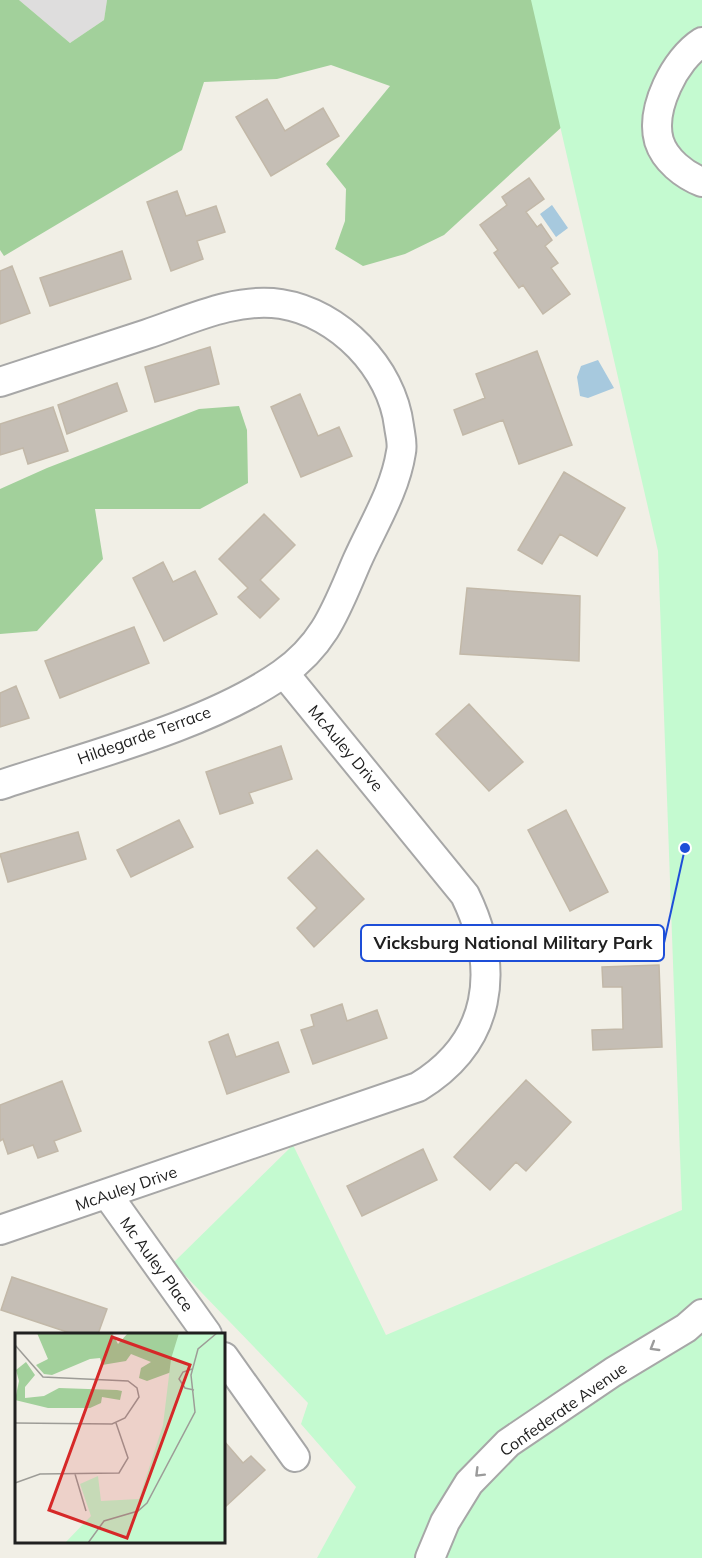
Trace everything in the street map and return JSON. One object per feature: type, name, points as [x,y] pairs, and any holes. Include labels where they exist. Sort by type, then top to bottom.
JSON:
[{"type":"street","points":[[702,42],[670,76],[657,129],[660,143],[674,165],[702,182]]},
{"type":"street","points":[[0,382],[218,310],[257,301],[306,310],[326,320],[360,348],[386,384],[398,416],[402,450],[392,489],[358,560],[337,611],[315,643],[284,673]]},
{"type":"street","name":"Hildegarde Terrace","points":[[0,785],[206,714],[253,692],[284,673]]},
{"type":"street","name":"McAuley Drive","points":[[0,1230],[418,1087],[440,1074],[452,1060],[479,1018],[486,996],[486,964],[476,918],[465,896],[446,868],[284,673]]},
{"type":"street","name":"Mc Auley Place","points":[[107,1194],[206,1333]]},
{"type":"street","name":"Confederate Avenue","points":[[430,1558],[445,1522],[469,1483],[508,1443],[613,1371],[686,1328],[702,1314]]},
{"type":"street","points":[[225,1358],[295,1457]]},
{"type":"shaded area","points":[[19,0],[107,0],[104,20],[70,43]]},
{"type":"green space","points":[[0,0],[19,0],[70,43],[104,20],[107,0],[664,0],[612,81],[444,235],[405,254],[363,266],[335,249],[345,221],[346,189],[326,164],[390,86],[331,65],[277,79],[204,82],[182,150],[4,256],[0,250]]},
{"type":"green space","points":[[531,0],[702,0],[702,1558],[317,1558],[356,1487],[301,1424],[308,1403],[173,1263],[293,1145],[386,1335],[682,1210],[658,551]]},
{"type":"green space","points":[[239,406],[247,430],[248,483],[200,509],[95,509],[103,559],[37,631],[0,634],[0,489],[47,468],[199,409]]},
{"type":"water","points":[[552,205],[568,228],[556,237],[540,214]]},
{"type":"water","points":[[598,360],[614,388],[588,398],[580,396],[577,377],[581,366]]},
{"type":"building","points":[[267,99],[285,131],[323,108],[339,136],[271,176],[236,117]]},
{"type":"building","points":[[529,178],[544,199],[526,212],[537,227],[541,224],[552,240],[545,246],[558,263],[551,268],[570,294],[543,314],[523,285],[519,288],[494,253],[498,250],[480,225],[507,205],[502,197]]},
{"type":"building","points":[[177,191],[186,216],[216,206],[225,232],[197,241],[203,259],[171,271],[147,202]]},
{"type":"building","points":[[122,251],[131,279],[50,306],[40,278]]},
{"type":"building","points":[[12,266],[30,313],[0,324],[0,271]]},
{"type":"building","points":[[210,347],[219,384],[155,402],[145,367]]},
{"type":"building","points":[[537,351],[572,445],[519,464],[503,420],[463,435],[454,410],[485,398],[476,374]]},
{"type":"building","points":[[117,383],[127,411],[67,434],[58,405]]},
{"type":"building","points":[[300,394],[318,436],[339,427],[352,456],[301,477],[271,407]]},
{"type":"building","points":[[53,407],[68,451],[28,464],[23,448],[0,455],[0,424]]},
{"type":"building","points":[[564,472],[625,508],[597,556],[560,534],[542,564],[518,550]]},
{"type":"building","points":[[264,514],[295,545],[260,580],[279,599],[260,618],[238,597],[248,588],[219,559]]},
{"type":"building","points":[[163,562],[173,582],[195,571],[217,614],[164,641],[133,578]]},
{"type":"building","points":[[467,588],[580,596],[579,661],[460,654]]},
{"type":"building","points":[[134,627],[149,663],[60,698],[45,661]]},
{"type":"building","points":[[16,686],[29,718],[0,727],[0,693]]},
{"type":"building","points":[[469,704],[523,762],[489,791],[436,734]]},
{"type":"building","points":[[281,746],[292,779],[249,793],[253,803],[220,814],[206,772]]},
{"type":"building","points":[[566,810],[608,892],[570,911],[528,830]]},
{"type":"building","points":[[179,820],[193,847],[131,877],[117,850]]},
{"type":"building","points":[[78,832],[86,859],[8,882],[0,854]]},
{"type":"building","points":[[317,850],[364,899],[314,947],[297,928],[317,908],[288,878]]},
{"type":"building","points":[[659,965],[662,1047],[593,1050],[592,1030],[623,1029],[622,987],[603,987],[602,967]]},
{"type":"building","points":[[342,1004],[347,1021],[377,1010],[387,1038],[313,1064],[301,1030],[314,1026],[311,1015]]},
{"type":"building","points":[[228,1034],[236,1057],[278,1042],[289,1072],[227,1094],[209,1042]]},
{"type":"building","points":[[526,1080],[571,1122],[526,1171],[516,1162],[490,1190],[454,1157]]},
{"type":"building","points":[[62,1081],[81,1131],[54,1141],[58,1151],[38,1158],[33,1145],[8,1154],[3,1139],[0,1141],[0,1105]]},
{"type":"building","points":[[423,1149],[437,1180],[362,1216],[347,1186]]},
{"type":"building","points":[[12,1277],[107,1309],[98,1333],[70,1333],[1,1310]]},
{"type":"building","points":[[225,1442],[243,1463],[251,1456],[265,1470],[226,1506]]},
{"type":"place","name":"Vicksburg National Military Park","points":[[685,848]]}]
